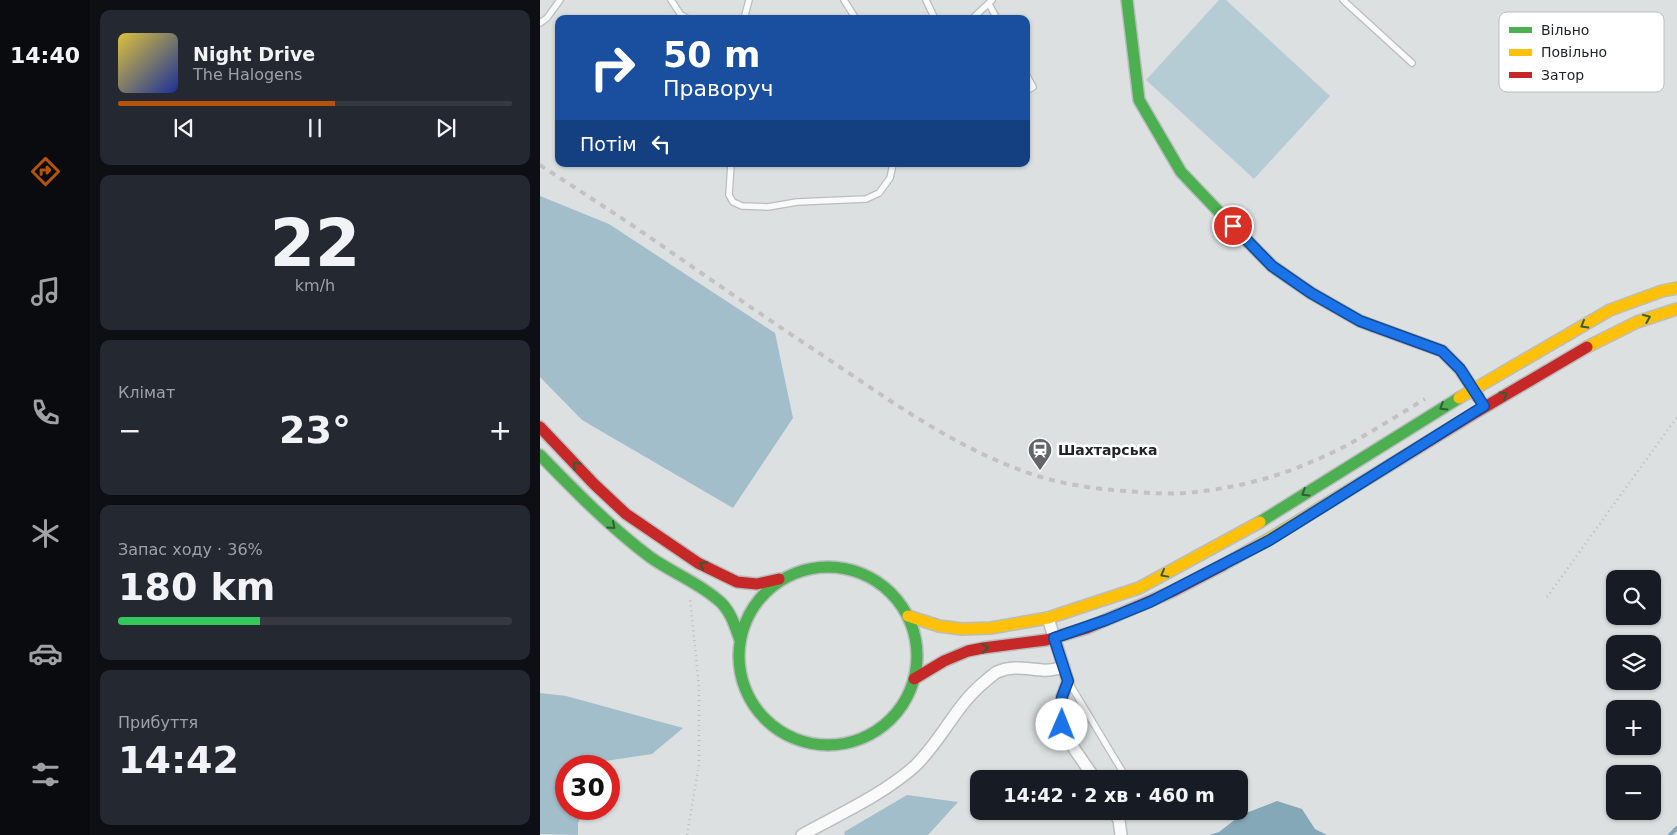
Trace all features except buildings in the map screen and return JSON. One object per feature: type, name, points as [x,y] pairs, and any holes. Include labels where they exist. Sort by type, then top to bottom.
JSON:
[{"type":"main road","points":[[1127,0],[1139,100],[1181,172],[1272,266],[1311,293],[1360,321],[1442,351],[1460,369],[1484,406]]},
{"type":"main road","points":[[908,616],[939,626],[962,629],[991,628],[1048,618],[1139,588],[1260,522],[1473,389],[1610,310],[1662,291],[1677,288]]},
{"type":"main road","points":[[914,680],[939,664],[974,650],[1054,638],[1150,602],[1270,540],[1484,406],[1615,331],[1664,312],[1677,309]]},
{"type":"main road","points":[[540,427],[594,484],[626,514],[698,563],[725,577],[737,582],[757,584],[770,582],[802,570],[827,566],[852,569],[875,579],[894,595],[908,616],[914,631],[917,663],[914,680],[904,702],[894,715],[869,736],[845,743],[821,745],[797,740],[775,728],[758,710],[745,689],[739,665],[740,640],[752,610],[762,596],[780,581],[802,570]]},
{"type":"main road","points":[[540,455],[582,499],[645,554],[719,600],[731,616],[740,640]]},
{"type":"street","points":[[1048,618],[1068,681],[1062,697],[1060,712],[1062,725],[1075,750],[1089,770]]},
{"type":"street","points":[[802,835],[902,776],[921,759],[955,713],[976,689],[996,673],[1013,667],[1043,670],[1064,667]]},
{"type":"street","points":[[1119,820],[1121,835]]},
{"type":"lane","points":[[540,23],[547,18],[560,0]]},
{"type":"lane","points":[[670,0],[681,15]]},
{"type":"lane","points":[[745,15],[749,0]]},
{"type":"lane","points":[[844,0],[853,15]]},
{"type":"lane","points":[[926,0],[933,15]]},
{"type":"lane","points":[[1343,0],[1412,63]]},
{"type":"lane","points":[[976,15],[990,2],[995,15]]},
{"type":"lane","points":[[731,167],[729,195],[733,202],[742,206],[768,207],[796,202],[866,199],[879,193],[890,178],[892,167]]},
{"type":"lane","points":[[1068,681],[1122,770]]},
{"type":"path","points":[[1547,598],[1677,417]]},
{"type":"path","points":[[687,835],[699,764],[699,688],[689,580]]},
{"type":"shaded area","points":[[1219,0],[1226,0],[1330,96],[1254,179],[1146,80]]},
{"type":"shaded area","points":[[540,196],[609,224],[775,333],[793,418],[733,508],[582,420],[540,377]]},
{"type":"shaded area","points":[[540,693],[566,696],[683,728],[652,754],[620,759],[620,755],[555,755],[555,820],[580,820],[578,835],[540,834]]},
{"type":"shaded area","points":[[907,795],[958,802],[928,835],[845,835],[844,832]]},
{"type":"shaded area","points":[[1277,801],[1302,809],[1315,829],[1327,835],[1209,835],[1219,832],[1235,820],[1248,820],[1248,812]]},
{"type":"waterway","points":[[1670,835],[1677,828]]},
{"type":"railway","points":[[540,165],[921,420],[979,452],[1010,466],[1051,480],[1093,488],[1160,493],[1195,492],[1239,485],[1283,473],[1326,456],[1369,433],[1425,399]]},
{"type":"traffic: fast","points":[[1127,0],[1139,100],[1181,172],[1222,215]]},
{"type":"traffic: fast","points":[[1260,522],[1459,398]]},
{"type":"traffic: fast","points":[[540,455],[593,508],[635,545],[650,557],[702,588],[722,604],[732,618],[740,640]]},
{"type":"traffic: fast","points":[[819,567],[837,567],[862,574],[877,582],[891,593],[902,607],[910,622],[917,647],[917,656],[917,665],[910,690],[902,705],[891,719],[877,730],[854,741],[837,745],[819,745],[802,741],[786,734],[772,725],[759,712],[743,682],[739,665],[739,647],[743,630],[750,614],[759,600],[772,587],[802,571],[819,567]]},
{"type":"traffic: slow","points":[[1222,215],[1272,266],[1311,293],[1360,321],[1373,326]]},
{"type":"traffic: slow","points":[[1459,398],[1610,310],[1662,291],[1677,288]]},
{"type":"traffic: slow","points":[[1587,347],[1637,322],[1677,309]]},
{"type":"traffic: slow","points":[[1223,565],[1390,465]]},
{"type":"traffic: slow","points":[[908,616],[939,626],[962,629],[991,628],[1048,618],[1139,588],[1260,522]]},
{"type":"traffic: jam","points":[[1373,326],[1442,351],[1460,369],[1478,397]]},
{"type":"traffic: jam","points":[[1390,465],[1587,347]]},
{"type":"traffic: jam","points":[[540,427],[594,484],[626,514],[698,563],[737,582],[757,584],[779,579]]},
{"type":"traffic: jam","points":[[914,679],[944,661],[968,651],[1046,640],[1087,628],[1171,592],[1223,565]]},
{"type":"place","name":"Шахтарська","points":[[1040,471]]},
{"type":"route","points":[[1062,725],[1060,712],[1062,697],[1068,681],[1054,638],[1150,602],[1270,540],[1484,406],[1460,369],[1442,351],[1360,321],[1311,293],[1272,266],[1233,226]]}]
